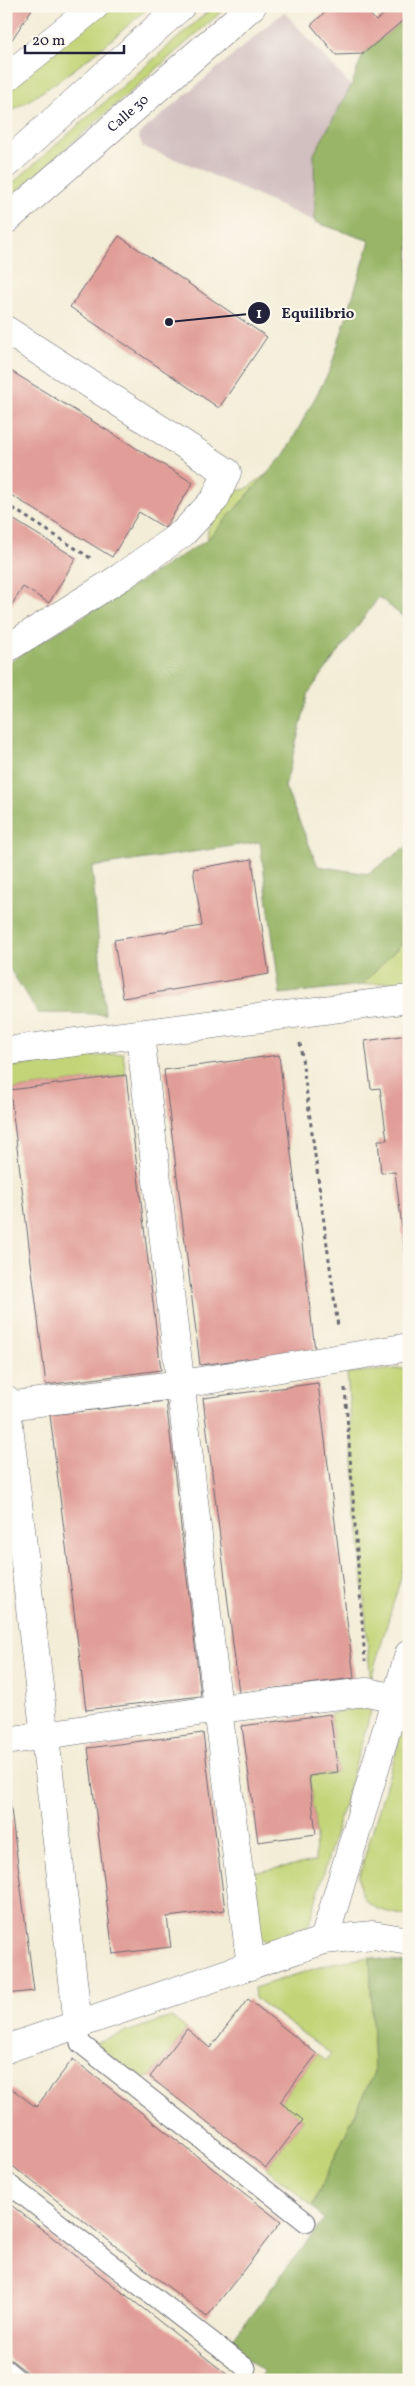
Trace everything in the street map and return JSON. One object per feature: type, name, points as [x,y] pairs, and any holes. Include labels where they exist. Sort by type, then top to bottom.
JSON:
[{"type":"street","points":[[12,65],[74,25],[95,6]]},
{"type":"street","points":[[6,164],[181,6]]},
{"type":"street","name":"Calle 30","points":[[6,220],[252,6]]},
{"type":"street","points":[[6,330],[227,472],[215,499],[183,533],[121,577],[6,649]]},
{"type":"street","points":[[6,1051],[409,999]]},
{"type":"street","points":[[140,1034],[182,1384],[218,1709],[252,1966]]},
{"type":"street","points":[[7,1406],[182,1384],[409,1347]]},
{"type":"street","points":[[6,1399],[78,2024]]},
{"type":"street","points":[[324,1940],[409,1654]]},
{"type":"street","points":[[6,1741],[218,1709],[367,1692],[396,1698]]},
{"type":"street","points":[[6,2048],[324,1940],[373,1935],[409,1941]]},
{"type":"lane","points":[[78,2024],[80,2043],[306,2222]]},
{"type":"lane","points":[[6,2182],[246,2368]]},
{"type":"lane","points":[[6,2370],[18,2380]]},
{"type":"path","points":[[6,504],[121,577]]},
{"type":"shaded area","points":[[284,12],[351,86],[314,154],[315,222],[190,165],[143,147],[138,135]]},
{"type":"green space","points":[[108,6],[150,6],[81,64],[44,91],[6,114],[6,87]]},
{"type":"green space","points":[[214,6],[228,6],[6,201],[6,189]]},
{"type":"green space","points":[[409,15],[409,622],[379,597],[309,692],[285,787],[318,866],[368,874],[409,845],[409,936],[362,985],[280,994],[260,842],[92,867],[105,1014],[38,1013],[6,963],[6,664],[207,540],[284,455],[330,370],[370,241],[315,222],[314,154],[351,86],[363,54]]},
{"type":"green space","points":[[268,473],[207,540],[208,528],[231,492],[246,489]]},
{"type":"green space","points":[[409,936],[409,980],[362,985]]},
{"type":"green space","points":[[123,1053],[126,1075],[10,1090],[8,1067]]},
{"type":"green space","points":[[409,1368],[409,1550],[367,1692],[370,1675],[347,1373]]},
{"type":"green space","points":[[364,1706],[371,1711],[309,1924],[269,1943],[259,1937],[251,1873],[315,1861],[316,1834],[309,1776],[338,1772],[330,1714]]},
{"type":"green space","points":[[409,1708],[409,1916],[381,1910],[369,1903],[360,1890],[359,1876]]},
{"type":"green space","points":[[370,1957],[374,2073],[312,2206],[266,2168],[303,2120],[280,2102],[317,2054],[326,2061],[331,2054],[255,1998],[254,1988],[332,1963]]},
{"type":"green space","points":[[370,1957],[409,1964],[409,2380],[258,2380],[264,2372],[229,2344],[324,2219],[312,2206],[374,2073]]},
{"type":"green space","points":[[171,2017],[187,2029],[150,2077],[137,2078],[94,2043]]},
{"type":"building","points":[[6,6],[34,6],[9,44],[6,42]]},
{"type":"building","points":[[332,6],[363,6],[376,21],[393,6],[398,6],[407,17],[363,54],[336,55],[311,25]]},
{"type":"building","points":[[119,236],[267,337],[219,408],[70,307]]},
{"type":"building","points":[[6,368],[193,483],[165,528],[139,512],[112,557],[6,492]]},
{"type":"building","points":[[6,515],[76,558],[49,603],[23,587],[6,614]]},
{"type":"building","points":[[252,859],[269,974],[123,998],[114,940],[202,926],[193,869]]},
{"type":"building","points":[[409,1026],[409,1258],[406,1259],[395,1172],[381,1173],[378,1140],[387,1140],[380,1088],[371,1089],[365,1041],[407,1035],[406,1027]]},
{"type":"building","points":[[279,1055],[315,1350],[200,1365],[164,1070]]},
{"type":"building","points":[[126,1075],[161,1370],[46,1385],[10,1090]]},
{"type":"building","points":[[318,1383],[354,1678],[239,1693],[203,1398]]},
{"type":"building","points":[[166,1401],[201,1696],[86,1710],[50,1415]]},
{"type":"building","points":[[330,1714],[338,1772],[309,1776],[316,1834],[258,1842],[242,1726]]},
{"type":"building","points":[[203,1733],[225,1910],[167,1917],[171,1947],[113,1954],[88,1748]]},
{"type":"building","points":[[6,1770],[34,1991],[6,1994]]},
{"type":"building","points":[[248,1999],[317,2054],[280,2102],[303,2120],[266,2168],[150,2077],[187,2029],[210,2048]]},
{"type":"building","points":[[73,2059],[281,2222],[207,2317],[6,2161],[6,2097],[12,2089],[36,2107]]},
{"type":"building","points":[[6,2201],[234,2380],[37,2380],[6,2356]]},
{"type":"place","name":"Equilibrio","points":[[169,322]]}]
